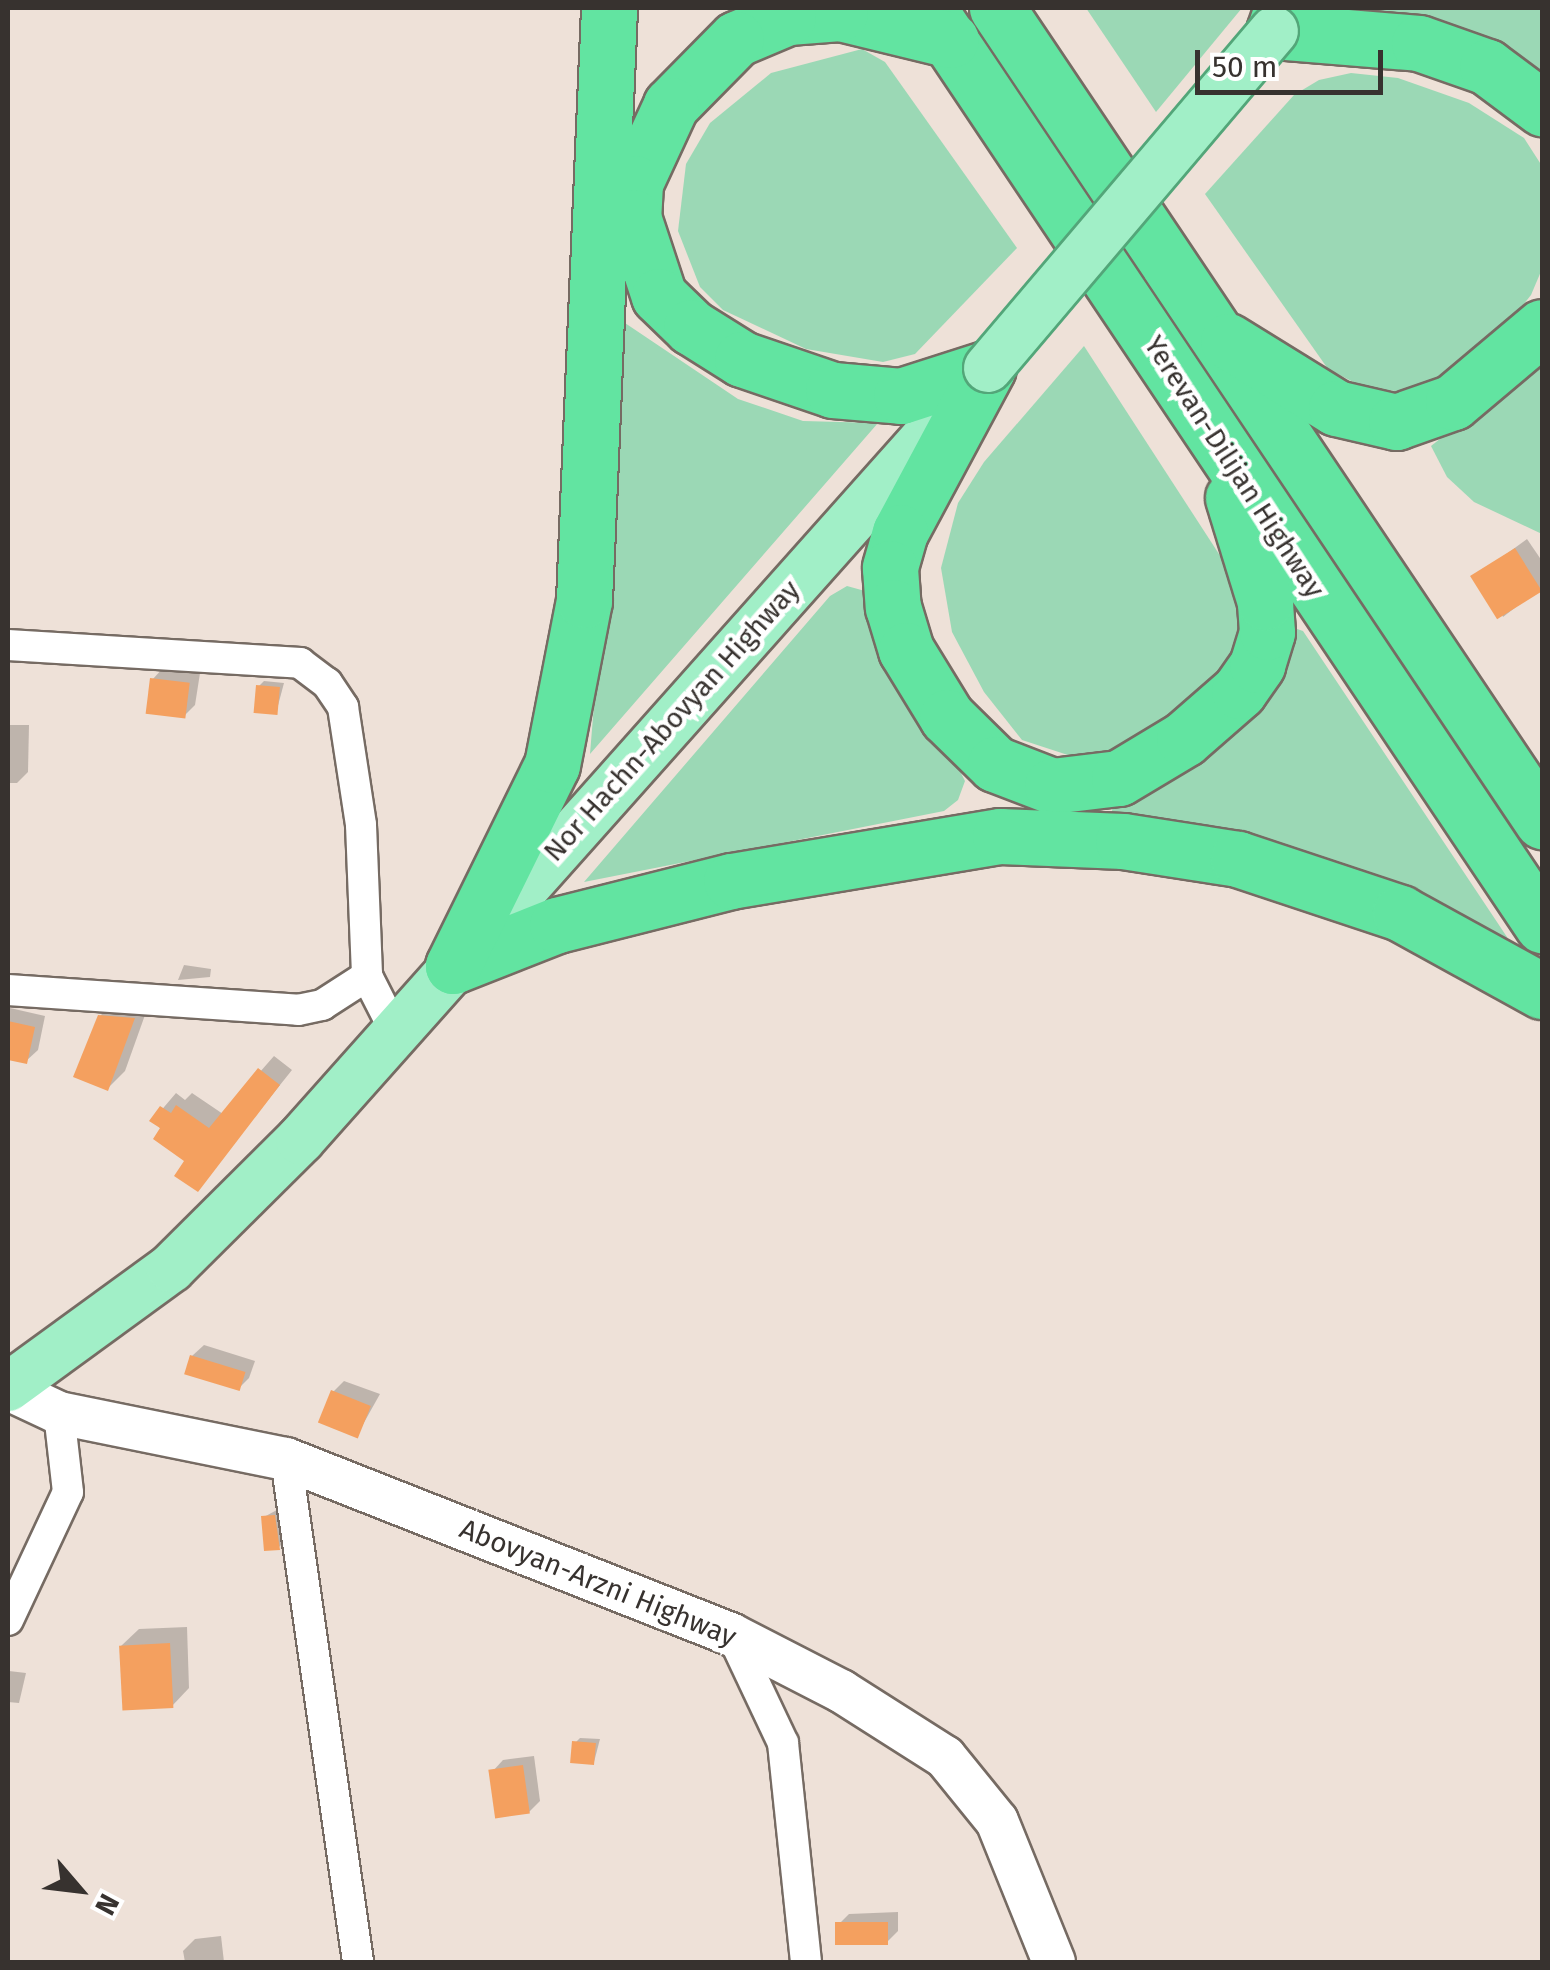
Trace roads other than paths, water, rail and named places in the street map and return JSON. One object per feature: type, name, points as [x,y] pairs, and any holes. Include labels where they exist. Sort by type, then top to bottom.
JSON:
[{"type":"highway","points":[[453,966],[552,766],[584,600],[610,8]]},
{"type":"highway","name":"Yerevan-Dilijan Highway","points":[[997,8],[1542,822]]},
{"type":"highway","points":[[940,24],[840,13],[788,17],[736,39],[671,105],[640,170],[633,217],[659,296],[691,327],[742,359],[833,390],[901,396],[988,368]]},
{"type":"highway","points":[[1282,15],[1419,43],[1487,68],[1542,108]]},
{"type":"highway","name":"Yerevan-Dilijan Highway","points":[[940,24],[1542,926]]},
{"type":"highway","points":[[1211,330],[1336,408],[1396,422],[1454,402],[1542,327]]},
{"type":"highway","points":[[988,368],[900,532],[890,568],[892,607],[906,650],[948,717],[995,764],[1025,779],[1087,786],[1119,778],[1218,714],[1258,665],[1267,632],[1265,602],[1215,435]]},
{"type":"highway","points":[[453,966],[557,924],[731,881],[1000,836],[1123,841],[1238,859],[1400,914],[1542,991]]},
{"type":"main road","name":"Nor Hachn-Abovyan Highway","points":[[8,1388],[171,1268],[300,1140],[988,368],[1282,15]]},
{"type":"main road","name":"Abovyan-Arzni Highway","points":[[8,1388],[59,1413],[286,1459],[732,1634],[945,1757],[997,1821],[1054,1962]]},
{"type":"street","points":[[8,645],[300,663],[327,683],[343,707],[361,824],[367,976],[394,1032]]},
{"type":"street","points":[[8,990],[298,1010],[322,1005],[367,976]]},
{"type":"street","points":[[8,1620],[68,1492],[59,1413]]},
{"type":"street","points":[[286,1459],[358,1962]]},
{"type":"street","points":[[732,1634],[783,1743],[806,1962]]}]
